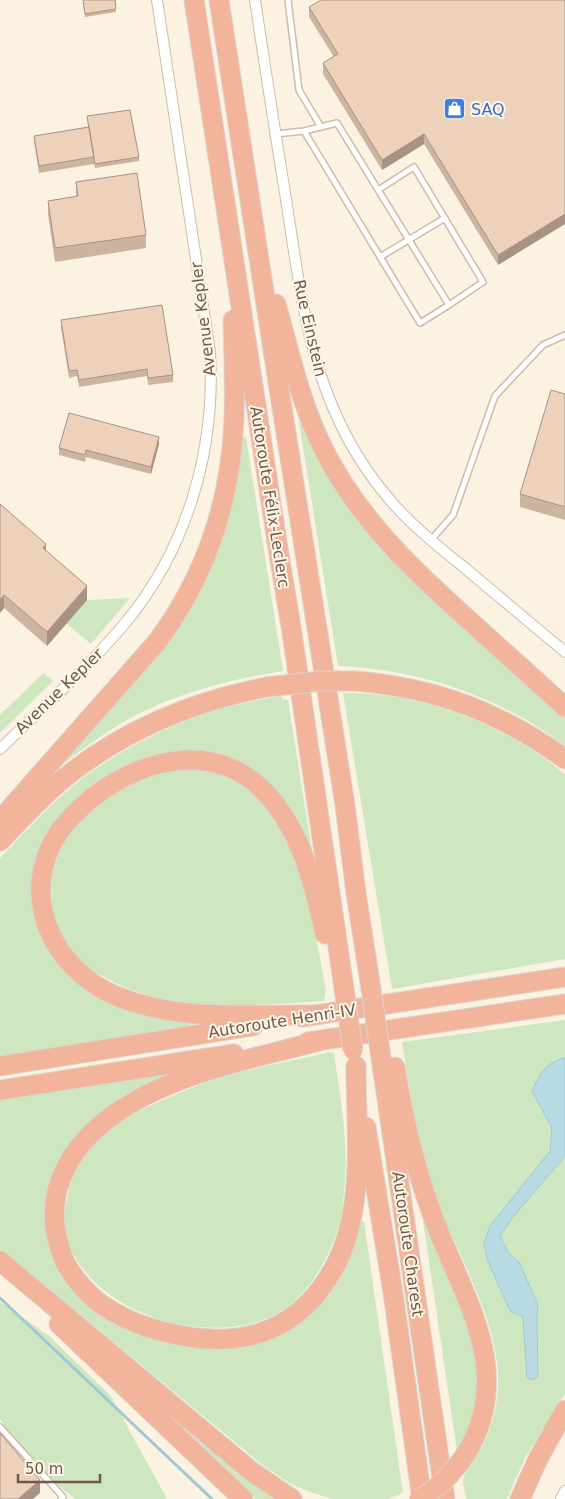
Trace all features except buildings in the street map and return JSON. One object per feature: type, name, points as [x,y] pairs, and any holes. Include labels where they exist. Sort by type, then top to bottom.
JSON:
[{"type":"highway","name":"Autoroute Félix-Leclerc","points":[[194,0],[276,542],[292,633],[344,991]]},
{"type":"highway","name":"Autoroute Félix-Leclerc","points":[[219,0],[345,805],[356,893],[376,988]]},
{"type":"highway","points":[[253,218],[302,397],[324,449],[343,483],[367,519],[394,551],[565,707]]},
{"type":"highway","points":[[0,820],[157,642],[179,611],[204,561],[222,509],[232,455],[234,400],[233,252]]},
{"type":"highway","points":[[0,841],[32,807],[67,776],[85,762],[124,738],[185,708],[225,696],[268,687],[320,681],[356,681],[412,688],[465,704],[521,730],[565,759]]},
{"type":"highway","points":[[313,1015],[220,1017],[173,1012],[143,1005],[117,996],[79,972],[64,957],[52,939],[47,927],[42,904],[44,867],[52,843],[65,824],[86,804],[111,785],[138,771],[163,762],[202,760],[224,765],[243,774],[274,802],[297,838],[344,991]]},
{"type":"highway","name":"Autoroute Henri-IV","points":[[0,1066],[313,1015],[565,977]]},
{"type":"highway","name":"Autoroute Charest","points":[[376,988],[385,1043],[445,1499]]},
{"type":"highway","name":"Autoroute Charest","points":[[344,991],[394,1294],[421,1499]]},
{"type":"highway","name":"Autoroute Henri-IV","points":[[0,1090],[565,1004]]},
{"type":"highway","points":[[319,1041],[223,1067],[168,1085],[127,1105],[87,1137],[71,1158],[60,1180],[56,1192],[54,1217],[58,1242],[66,1265],[87,1292],[115,1312],[141,1325],[169,1334],[201,1339],[243,1338],[270,1330],[295,1315],[316,1295],[323,1284],[338,1259],[348,1231],[357,1181],[354,1058]]},
{"type":"highway","points":[[385,1043],[419,1177],[436,1228],[477,1325],[484,1354],[488,1384],[485,1408],[477,1433],[467,1452],[452,1474],[421,1499]]},
{"type":"highway","points":[[0,1261],[252,1471],[292,1499]]},
{"type":"highway","points":[[0,1272],[62,1327],[244,1499]]},
{"type":"highway","points":[[520,1499],[538,1459],[565,1410]]},
{"type":"highway","points":[[538,1459],[565,1422]]},
{"type":"street","name":"Avenue Kepler","points":[[0,748],[102,650],[144,598],[167,561],[182,528],[204,457],[210,404],[210,352],[157,0]]},
{"type":"street","name":"Rue Einstein","points":[[255,0],[302,302],[315,358],[326,391],[349,441],[379,486],[403,514],[431,540],[565,652]]},
{"type":"street","points":[[561,1499],[565,1492]]},
{"type":"lane","points":[[288,0],[298,90],[321,127]]},
{"type":"lane","points":[[276,134],[304,131],[337,123],[449,305]]},
{"type":"lane","points":[[304,131],[420,323],[483,282],[414,167],[378,190]]},
{"type":"lane","points":[[380,257],[445,218]]},
{"type":"lane","points":[[431,540],[453,515],[495,396],[543,345],[565,335]]},
{"type":"lane","points":[[0,1427],[63,1497],[61,1499]]},
{"type":"green space","points":[[303,421],[357,518],[381,550],[565,715],[565,746],[514,713],[458,689],[398,673],[338,666],[299,422]]},
{"type":"green space","points":[[246,437],[283,671],[220,684],[158,705],[120,724],[60,766],[57,763],[166,644],[193,604],[213,560],[239,438]]},
{"type":"green space","points":[[130,598],[91,644],[66,623],[87,600]]},
{"type":"green space","points":[[43,673],[53,681],[0,733],[0,715]]},
{"type":"green space","points":[[343,693],[402,698],[461,714],[516,740],[542,756],[565,774],[565,959],[392,989]]},
{"type":"green space","points":[[281,696],[282,699],[288,700],[314,863],[232,761],[126,769],[38,866],[60,963],[191,1021],[191,1027],[0,1056],[0,858],[41,815],[72,787],[89,773],[128,748],[170,727],[210,712]]},
{"type":"green space","points":[[185,768],[229,778],[252,793],[271,814],[286,840],[308,902],[326,989],[324,1001],[214,1005],[186,1003],[159,998],[133,990],[108,979],[88,967],[75,954],[64,938],[56,921],[52,903],[52,882],[56,861],[76,826],[107,798],[125,787],[154,774]]},
{"type":"green space","points":[[565,1020],[565,1394],[525,1458],[507,1499],[466,1499],[464,1477],[485,1441],[495,1410],[498,1388],[496,1356],[492,1336],[479,1296],[437,1201],[425,1162],[408,1082],[402,1042]]},
{"type":"green space","points":[[329,1052],[334,1053],[344,1126],[346,1163],[342,1211],[336,1234],[327,1256],[314,1278],[299,1297],[290,1305],[263,1320],[230,1327],[196,1327],[161,1320],[129,1306],[100,1287],[79,1263],[65,1229],[65,1209],[74,1174],[91,1147],[106,1132],[133,1114],[195,1087],[220,1078]]},
{"type":"green space","points":[[183,1068],[96,1117],[73,1139],[59,1160],[48,1192],[46,1214],[98,1312],[136,1333],[176,1342],[290,1327],[358,1221],[364,1221],[403,1493],[388,1499],[332,1499],[291,1484],[264,1466],[20,1265],[0,1251],[0,1096]]},
{"type":"green space","points":[[423,1221],[427,1221],[455,1286],[470,1332],[475,1355],[477,1378],[475,1408],[457,1451]]},
{"type":"green space","points":[[0,1302],[48,1335],[110,1395],[167,1499],[75,1499],[27,1460],[0,1419]]},
{"type":"green space","points":[[175,1417],[280,1499],[255,1499],[172,1421]]},
{"type":"water","points":[[565,1058],[565,1156],[513,1217],[500,1236],[509,1254],[519,1262],[538,1305],[538,1376],[533,1380],[527,1378],[523,1317],[510,1311],[487,1259],[484,1243],[490,1226],[550,1151],[552,1128],[532,1091],[537,1080],[548,1066]]},
{"type":"waterway","points":[[0,1298],[212,1499]]},
{"type":"place","name":"SAQ","points":[[455,109]]}]
